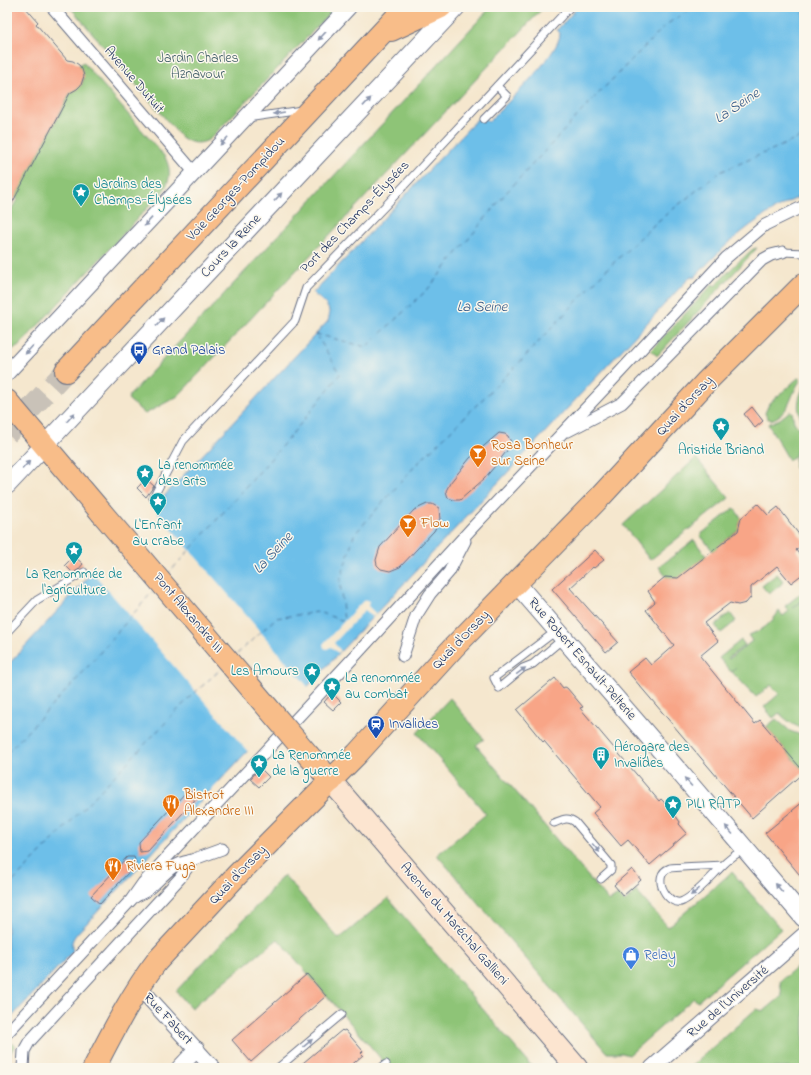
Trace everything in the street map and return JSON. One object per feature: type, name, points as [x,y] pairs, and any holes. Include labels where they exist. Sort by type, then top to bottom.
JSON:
[{"type":"main road","name":"Voie Georges-Pompidou","points":[[66,371],[406,7]]},
{"type":"main road","points":[[380,35],[441,7]]},
{"type":"main road","name":"Quai d'Orsay","points":[[94,1068],[139,987],[157,961],[241,871],[331,781],[453,648],[601,496],[707,381],[804,284]]},
{"type":"main road","name":"Pont Alexandre III","points":[[7,401],[331,781]]},
{"type":"main road","name":"Avenue du Maréchal Gallieni","points":[[331,781],[577,1068]]},
{"type":"street","name":"Avenue Dutuit","points":[[52,7],[194,172]]},
{"type":"street","points":[[7,373],[349,7]]},
{"type":"street","name":"Cours la Reine","points":[[7,485],[456,7]]},
{"type":"street","points":[[7,1033],[131,900],[143,883],[472,528],[726,258],[765,225],[804,206]]},
{"type":"street","points":[[558,436],[622,403],[762,260],[771,255],[783,252]]},
{"type":"street","points":[[403,656],[416,616],[430,594],[449,572],[472,528]]},
{"type":"street","name":"Rue Robert Esnault-Pelterie","points":[[516,583],[804,918]]},
{"type":"street","points":[[131,900],[150,888],[173,867],[183,862],[222,849]]},
{"type":"street","points":[[23,1068],[24,1051],[28,1042],[180,878],[187,868],[189,861]]},
{"type":"street","name":"Rue de l'Université","points":[[652,1068],[804,935]]},
{"type":"street","name":"Rue Fabert","points":[[139,987],[213,1068]]},
{"type":"street","points":[[179,1068],[197,1049]]},
{"type":"lane","name":"Port des Champs-Élysées","points":[[153,498],[183,441],[295,320],[306,288],[570,7]]},
{"type":"lane","points":[[484,119],[507,96],[497,86]]},
{"type":"lane","points":[[246,118],[312,108]]},
{"type":"lane","points":[[783,252],[804,253]]},
{"type":"lane","points":[[7,632],[37,600],[84,572]]},
{"type":"lane","points":[[560,634],[533,664],[523,668],[499,688],[494,678],[560,634]]},
{"type":"lane","points":[[554,823],[565,818],[571,819],[611,865],[611,870],[601,879]]},
{"type":"lane","points":[[723,866],[670,868],[662,874],[660,884],[662,889],[673,902],[683,902],[745,848]]},
{"type":"lane","points":[[278,1068],[342,1014]]},
{"type":"green space","name":"Jardin Charles Aznavour","points":[[70,7],[336,7],[210,139],[196,143],[181,137]]},
{"type":"green space","points":[[491,7],[544,7],[178,396],[145,414],[128,399],[130,395]]},
{"type":"green space","name":"Jardins des Champs-Élysées","points":[[83,62],[165,157],[169,170],[168,182],[164,190],[18,347],[7,351],[7,217],[18,200],[15,197],[71,92],[79,88],[83,81],[83,73],[79,65]]},
{"type":"green space","points":[[757,248],[657,356],[651,350],[713,284],[715,286],[753,249]]},
{"type":"green space","points":[[798,378],[800,378],[800,381],[787,408],[778,417],[771,420],[767,418],[765,413],[769,404]]},
{"type":"green space","points":[[804,387],[804,424],[801,419],[798,406]]},
{"type":"green space","points":[[790,411],[792,412],[794,422],[804,435],[804,444],[798,447],[794,458],[789,460],[768,424],[780,419]]},
{"type":"green space","points":[[804,447],[804,468],[799,471],[795,468],[795,462],[798,453]]},
{"type":"green space","points":[[696,458],[729,498],[650,560],[623,525]]},
{"type":"green space","points":[[734,508],[742,519],[739,525],[740,529],[713,551],[700,535]]},
{"type":"green space","points":[[694,540],[706,556],[678,579],[674,577],[667,578],[659,567]]},
{"type":"green space","points":[[777,574],[784,582],[769,594],[762,586]]},
{"type":"green space","points":[[804,591],[804,599],[793,608],[804,600],[804,729],[790,722],[779,713],[773,718],[764,707],[779,694],[771,685],[756,697],[732,672],[736,668],[731,672],[719,658],[741,640],[745,645],[728,658],[729,659],[752,641],[748,635],[766,626],[773,620],[779,611],[783,616],[789,611],[785,606]]},
{"type":"green space","points":[[730,613],[736,621],[721,633],[715,625]]},
{"type":"green space","points":[[450,698],[484,739],[476,745],[609,901],[618,895],[625,902],[636,891],[668,927],[732,872],[781,929],[697,1002],[694,998],[629,1055],[622,1053],[607,1053],[437,855],[486,814],[417,733]]},
{"type":"green space","points":[[776,719],[790,731],[804,736],[804,772],[766,727]]},
{"type":"green space","points":[[284,875],[339,939],[388,898],[533,1068],[389,1068],[278,939],[191,1008],[176,991],[268,894]]},
{"type":"green space","points":[[804,961],[804,1068],[689,1068],[756,1009],[764,1011],[782,996],[780,981]]},
{"type":"green space","points":[[12,1043],[15,1045],[7,1065],[7,1048]]},
{"type":"water","name":"La Seine","points":[[578,7],[804,7],[804,195],[772,211],[744,230],[694,278],[691,276],[78,933],[73,939],[73,951],[7,1022],[7,666],[328,321],[328,308],[313,293],[481,115],[488,122],[518,92],[542,66],[558,42],[560,33],[557,30]]},
{"type":"pier","points":[[153,505],[155,509],[158,509],[157,512],[309,688],[249,753],[93,573],[88,577],[87,575]]},
{"type":"pier","points":[[363,601],[369,601],[368,606],[376,614],[373,617],[365,610],[334,643],[341,651],[338,653],[331,647],[327,649],[324,648],[323,644]]},
{"type":"building","points":[[7,7],[25,7],[38,22],[36,24],[67,60],[73,61],[79,65],[84,76],[81,85],[70,93],[7,213]]},
{"type":"building","points":[[752,407],[763,421],[755,428],[744,414]]},
{"type":"building","name":"Rosa Bonheur sur Seine","points":[[499,433],[508,436],[511,442],[509,448],[495,466],[484,479],[460,500],[448,498],[446,491],[450,483],[470,458]]},
{"type":"building","points":[[146,479],[154,486],[146,497],[137,488]]},
{"type":"building","name":"Flow","points":[[427,504],[432,504],[439,508],[440,520],[434,531],[400,567],[390,571],[381,569],[377,565],[376,560],[380,547],[414,510]]},
{"type":"building","points":[[758,504],[768,515],[778,507],[804,541],[804,544],[796,550],[804,561],[804,573],[791,583],[777,566],[751,587],[751,597],[746,603],[738,605],[730,603],[704,623],[718,641],[700,656],[755,724],[760,720],[804,772],[752,818],[628,672],[645,658],[651,665],[674,645],[646,610],[655,602],[648,591],[665,577],[678,578],[738,531],[741,518]]},
{"type":"building","points":[[595,550],[604,560],[594,568],[593,567],[570,588],[618,642],[606,652],[552,589]]},
{"type":"building","points":[[74,556],[83,564],[73,573],[65,565]]},
{"type":"building","name":"Aérogare des Invalides","points":[[555,678],[563,688],[567,688],[583,707],[580,708],[659,801],[661,799],[673,812],[680,822],[679,824],[687,833],[650,865],[628,840],[621,846],[593,813],[600,807],[517,710]]},
{"type":"building","points":[[332,693],[341,702],[333,710],[324,702]]},
{"type":"building","points":[[260,768],[269,777],[259,787],[250,779]]},
{"type":"building","name":"Bistrot Alexandre III","points":[[189,789],[196,796],[194,801],[148,851],[140,852],[139,842]]},
{"type":"building","points":[[804,801],[804,880],[765,833]]},
{"type":"building","name":"Riviera Fuga","points":[[127,857],[134,857],[136,864],[100,904],[91,896]]},
{"type":"building","points":[[632,869],[641,880],[623,896],[614,885]]},
{"type":"building","points":[[307,974],[326,996],[251,1062],[232,1040]]},
{"type":"building","points":[[342,1030],[345,1030],[363,1051],[361,1053],[363,1055],[348,1068],[297,1068]]},
{"type":"ferry route","points":[[316,334],[366,347],[428,289],[505,194],[594,98],[667,24],[695,7]]},
{"type":"ferry route","points":[[237,654],[276,618],[318,612],[344,621],[340,582],[354,535],[415,466],[518,364],[605,271],[658,221],[720,172],[804,136]]},
{"type":"ferry route","points":[[167,575],[278,451],[340,374],[316,334]]},
{"type":"ferry route","points":[[7,753],[78,678],[153,591]]},
{"type":"ferry route","points":[[7,888],[191,696],[221,669]]},
{"type":"tunnel","points":[[7,434],[66,371]]},
{"type":"place","name":"Jardins des Champs-Élysées","points":[[81,207]]},
{"type":"place","name":"Grand Palais","points":[[139,365]]},
{"type":"place","name":"Aristide Briand","points":[[721,441]]},
{"type":"place","name":"Rosa Bonheur sur Seine","points":[[478,468]]},
{"type":"place","name":"La renommée des arts","points":[[145,488]]},
{"type":"place","name":"L'Enfant au crabe","points":[[158,516]]},
{"type":"place","name":"Flow","points":[[408,538]]},
{"type":"place","name":"La Renommée de l'agriculture","points":[[74,565]]},
{"type":"place","name":"Les Amours","points":[[312,686]]},
{"type":"place","name":"La renommée au combat","points":[[332,701]]},
{"type":"place","name":"Invalides","points":[[376,739]]},
{"type":"place","name":"Aérogare des Invalides","points":[[601,770]]},
{"type":"place","name":"La Renommée de la guerre","points":[[259,778]]},
{"type":"place","name":"Bistrot Alexandre III","points":[[171,818]]},
{"type":"place","name":"PILI RATP","points":[[673,819]]},
{"type":"place","name":"Riviera Fuga","points":[[113,881]]},
{"type":"place","name":"Relay","points":[[631,970]]}]
